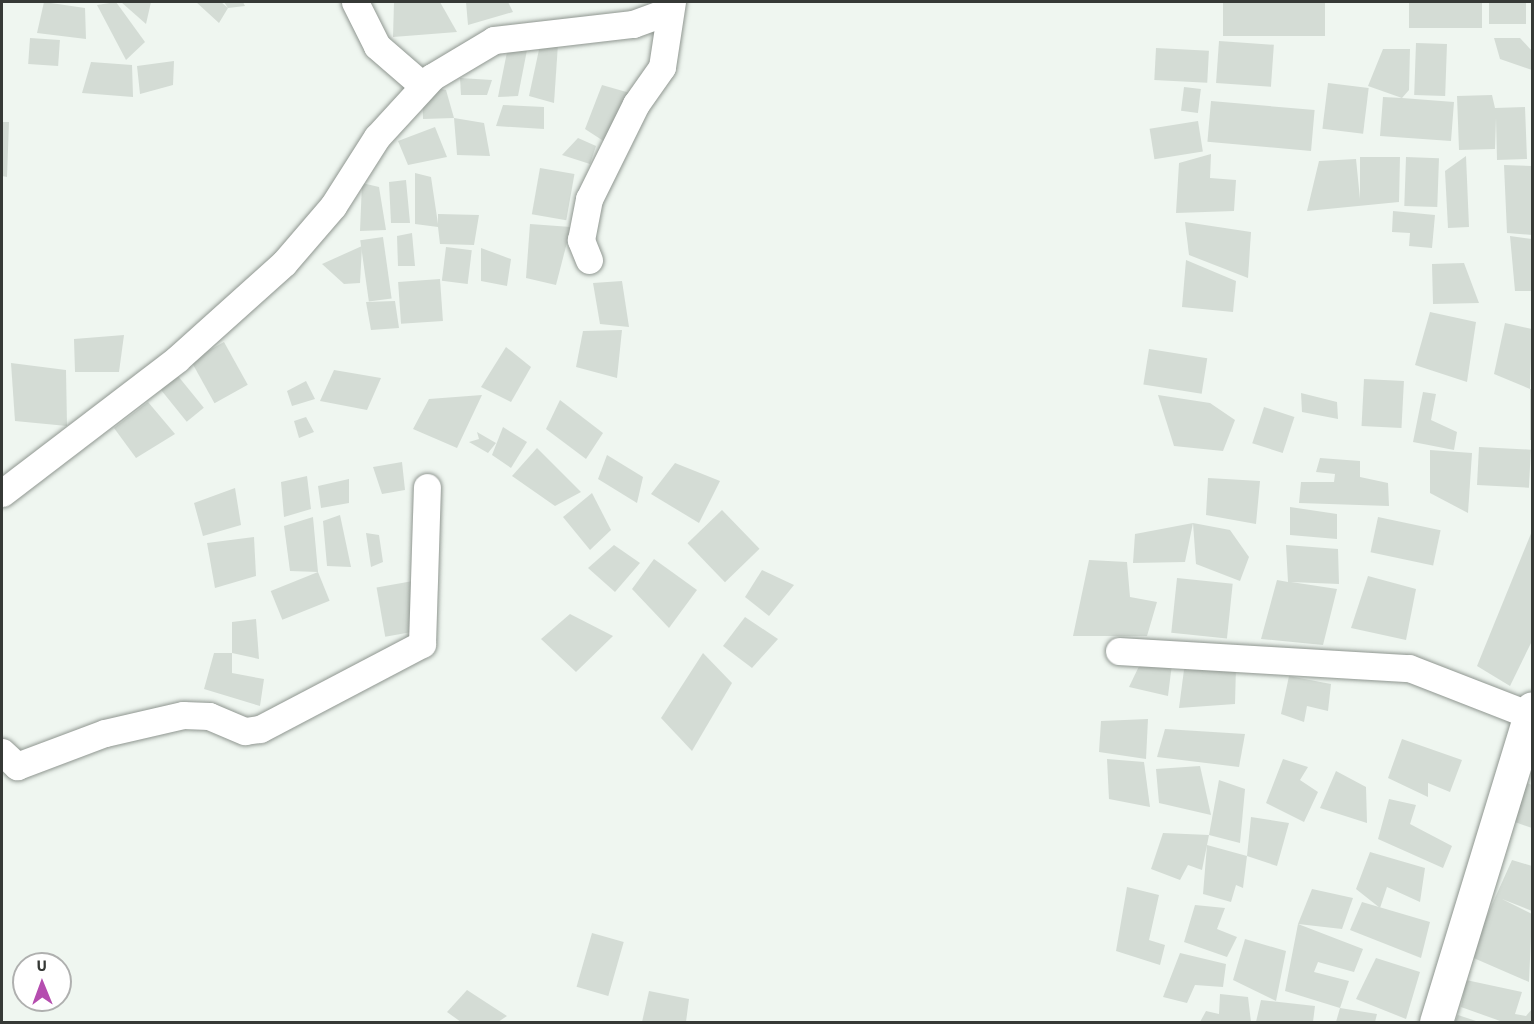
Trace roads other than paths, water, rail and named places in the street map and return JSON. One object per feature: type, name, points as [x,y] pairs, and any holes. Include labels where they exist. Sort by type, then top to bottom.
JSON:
[{"type":"street","points":[[355,2],[377,46],[422,85]]},
{"type":"street","points":[[2,493],[177,359],[284,263],[422,85],[467,52],[494,40],[633,24],[663,13],[671,2]]},
{"type":"street","points":[[589,260],[581,240],[589,199],[662,67],[671,2]]},
{"type":"street","points":[[2,752],[17,766],[105,733],[183,715],[209,716],[245,731],[260,729],[422,644],[427,487]]},
{"type":"street","points":[[1119,651],[1409,668],[1532,713],[1436,1023]]}]
